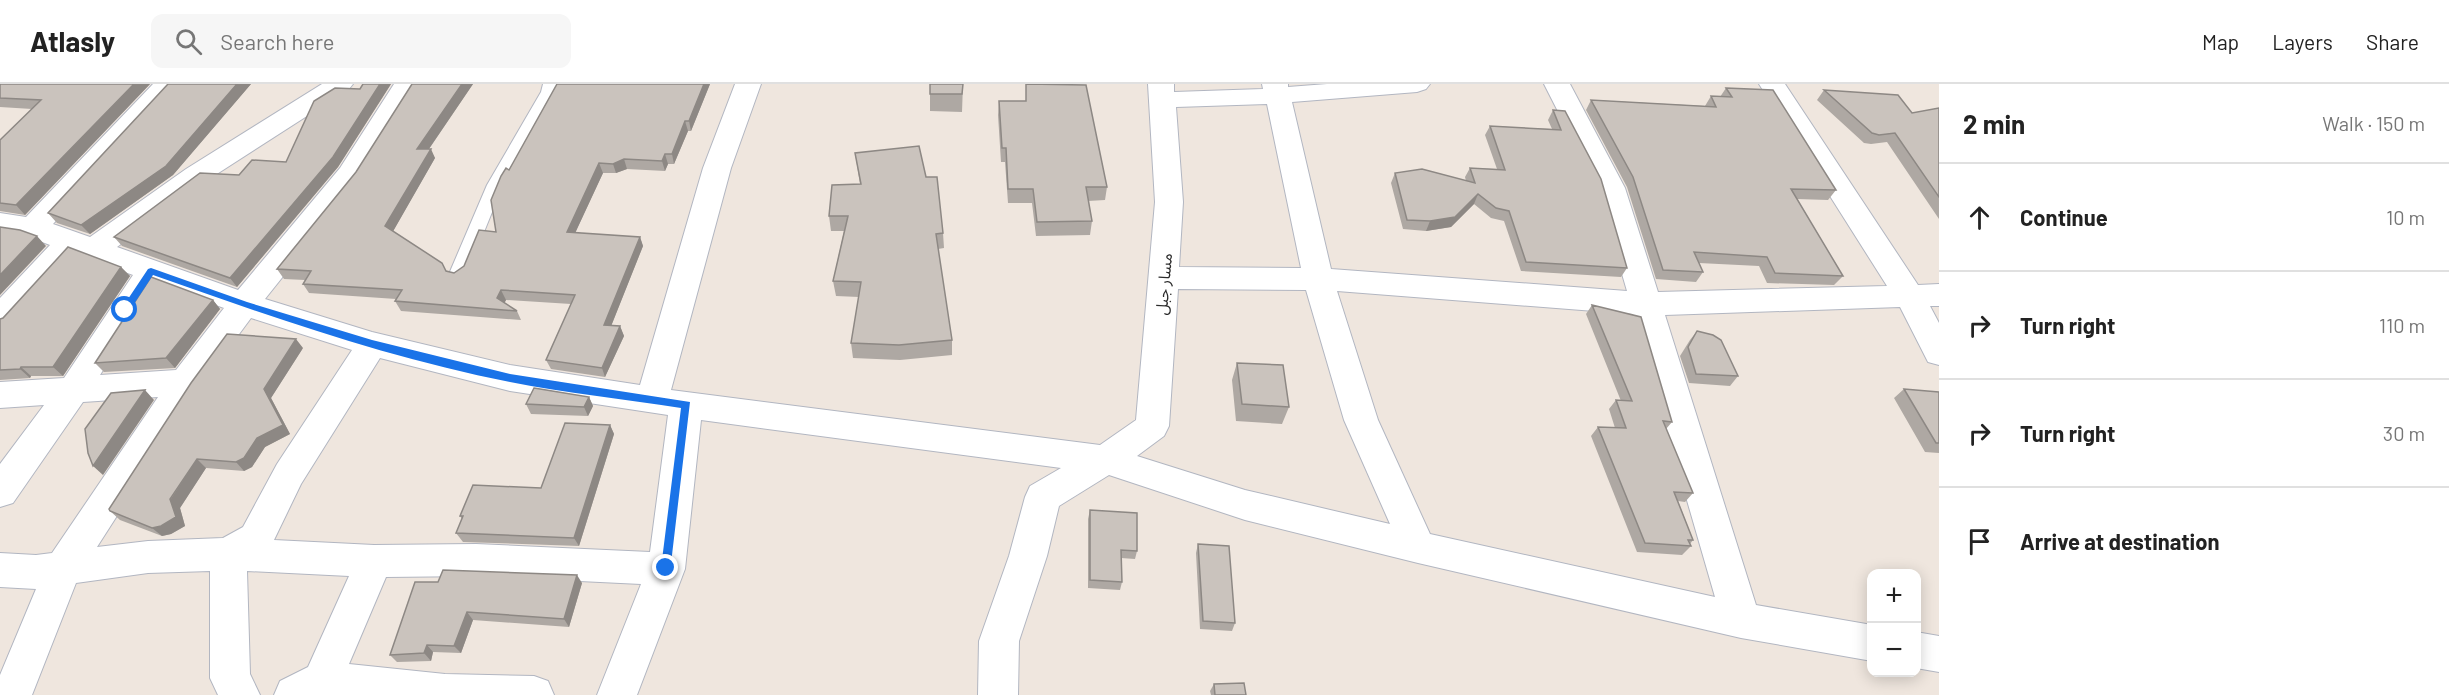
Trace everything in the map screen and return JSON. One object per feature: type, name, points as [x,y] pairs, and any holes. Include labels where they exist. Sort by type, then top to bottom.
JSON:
[{"type":"street","points":[[33,228],[167,84]]},
{"type":"street","points":[[0,318],[82,245],[340,84]]},
{"type":"street","points":[[12,695],[63,569],[185,382],[244,304],[350,174],[407,84]]},
{"type":"street","points":[[617,695],[666,568],[669,402],[717,168],[748,84]]},
{"type":"street","points":[[1162,92],[1418,84]]},
{"type":"street","points":[[1557,84],[1611,188],[1741,620]]},
{"type":"street","points":[[1772,84],[1909,295],[1939,353]]},
{"type":"street","points":[[1276,90],[1318,279],[1361,420],[1418,547]]},
{"type":"street","name":"مسار جبل","points":[[998,695],[999,641],[1028,556],[1043,497],[1105,460],[1152,426],[1169,202],[1162,92]]},
{"type":"street","points":[[0,223],[33,228],[244,304],[372,344],[510,378],[669,402],[1105,460],[1245,505],[1418,547],[1741,620],[1867,642]]},
{"type":"street","points":[[0,492],[74,389],[151,271]]},
{"type":"street","points":[[1163,278],[1318,279],[1647,304],[1939,295]]},
{"type":"street","points":[[228,554],[258,538],[268,512],[290,474],[372,344]]},
{"type":"street","points":[[0,395],[185,382]]},
{"type":"street","points":[[0,570],[36,572],[148,557],[228,554],[375,561],[476,560],[666,568]]},
{"type":"street","points":[[228,554],[230,678],[240,695]]},
{"type":"street","points":[[375,561],[308,688],[534,695]]},
{"type":"street","points":[[1921,651],[1939,654]]},
{"type":"lane","points":[[458,274],[495,184],[549,92],[550,84]]},
{"type":"building","points":[[0,84],[134,84],[16,205],[0,203],[0,140],[41,100],[0,98]]},
{"type":"building","points":[[168,84],[237,84],[166,166],[81,225],[48,213]]},
{"type":"building","points":[[363,84],[380,84],[333,157],[230,278],[114,237],[200,173],[239,175],[252,160],[286,162],[314,101],[335,88],[360,89]]},
{"type":"building","points":[[412,84],[462,84],[417,149],[431,149],[385,226],[442,263],[446,271],[454,273],[464,266],[479,230],[496,232],[491,200],[501,176],[506,168],[509,170],[557,84],[704,84],[689,121],[685,121],[672,154],[665,154],[662,161],[624,159],[613,164],[599,163],[567,232],[640,237],[604,325],[620,326],[602,368],[546,360],[575,295],[501,290],[497,298],[517,311],[395,301],[402,290],[303,284],[311,271],[277,269],[356,172]]},
{"type":"building","points":[[930,84],[963,84],[962,94],[930,94]]},
{"type":"building","points":[[1026,84],[1086,85],[1107,187],[1086,187],[1092,221],[1037,222],[1033,189],[1008,189],[1006,148],[1002,148],[999,101],[1026,101]]},
{"type":"building","points":[[1726,88],[1773,90],[1836,190],[1791,189],[1843,276],[1775,273],[1767,257],[1694,252],[1703,272],[1663,270],[1633,177],[1591,100],[1716,107],[1711,96],[1732,97]]},
{"type":"building","points":[[1824,90],[1898,95],[1912,113],[1939,108],[1939,197],[1895,133],[1879,135],[1872,133]]},
{"type":"building","points":[[1553,110],[1565,111],[1601,179],[1627,268],[1526,262],[1509,211],[1496,208],[1478,194],[1455,217],[1430,221],[1407,220],[1395,173],[1422,169],[1475,183],[1470,168],[1505,170],[1490,126],[1561,130]]},
{"type":"building","points":[[919,146],[926,177],[937,177],[943,233],[936,234],[952,340],[899,345],[851,343],[861,282],[833,281],[848,216],[829,216],[832,185],[861,184],[855,153]]},
{"type":"building","points":[[0,227],[20,230],[37,236],[0,275]]},
{"type":"building","points":[[68,247],[121,267],[53,367],[21,367],[20,369],[0,370],[0,319]]},
{"type":"building","points":[[151,277],[213,300],[166,358],[95,363]]},
{"type":"building","points":[[1592,305],[1641,317],[1672,422],[1663,421],[1693,493],[1674,492],[1693,540],[1688,540],[1691,546],[1645,543],[1598,427],[1626,428],[1616,400],[1632,401]]},
{"type":"building","points":[[1697,331],[1713,335],[1721,340],[1738,376],[1696,374],[1688,347]]},
{"type":"building","points":[[227,334],[296,339],[264,389],[283,425],[257,438],[244,458],[236,462],[197,459],[170,499],[176,517],[161,526],[152,528],[110,511],[109,509],[191,383]]},
{"type":"building","points":[[1237,363],[1283,365],[1289,407],[1242,404]]},
{"type":"building","points":[[534,388],[589,397],[584,407],[526,404]]},
{"type":"building","points":[[1904,389],[1939,392],[1939,443],[1936,443]]},
{"type":"building","points":[[145,390],[93,466],[88,453],[85,429],[111,393]]},
{"type":"building","points":[[565,423],[610,425],[574,538],[456,533],[463,516],[460,516],[473,485],[541,488]]},
{"type":"building","points":[[1090,510],[1137,513],[1137,551],[1121,550],[1122,582],[1090,580]]},
{"type":"building","points":[[1198,544],[1229,546],[1235,623],[1203,621]]},
{"type":"building","points":[[443,570],[577,575],[564,619],[467,612],[454,646],[427,645],[424,653],[390,655],[415,582],[438,582]]},
{"type":"building","points":[[1244,683],[1246,695],[1215,695],[1214,684]]},
{"type":"route","points":[[125,310],[151,271],[244,304],[372,344],[510,378],[686,405],[666,568]]}]
